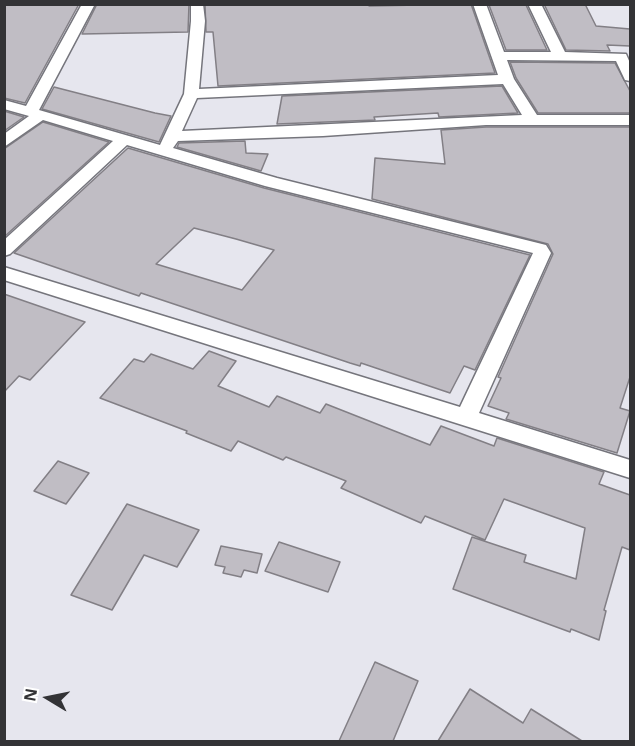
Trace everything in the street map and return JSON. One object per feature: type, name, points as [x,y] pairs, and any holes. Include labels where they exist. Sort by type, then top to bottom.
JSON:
[{"type":"street","points":[[4,142],[36,113],[89,4]]},
{"type":"street","points":[[169,144],[191,94],[198,21],[196,4]]},
{"type":"street","points":[[479,4],[507,79],[532,119]]},
{"type":"street","points":[[534,4],[560,56]]},
{"type":"street","points":[[498,56],[621,57],[630,77]]},
{"type":"street","points":[[191,94],[507,79]]},
{"type":"street","points":[[4,104],[123,139],[169,144],[486,120],[630,120]]},
{"type":"street","points":[[4,250],[123,139]]},
{"type":"street","points":[[169,144],[271,182],[540,249],[542,253],[466,418]]},
{"type":"street","points":[[4,273],[630,469]]},
{"type":"building","points":[[4,4],[79,4],[25,103],[4,98]]},
{"type":"building","points":[[97,4],[189,4],[188,32],[82,34]]},
{"type":"building","points":[[205,4],[368,4],[369,6],[471,4],[495,73],[218,86],[213,32],[206,32]]},
{"type":"building","points":[[544,4],[585,4],[596,26],[630,29],[630,46],[607,45],[610,51],[566,50]]},
{"type":"building","points":[[489,5],[526,5],[547,50],[506,50]]},
{"type":"building","points":[[510,62],[615,63],[630,91],[630,113],[538,113],[516,78]]},
{"type":"building","points":[[502,86],[518,113],[439,117],[438,113],[374,117],[375,120],[277,124],[282,96]]},
{"type":"building","points":[[54,87],[171,116],[159,142],[42,109]]},
{"type":"building","points":[[4,111],[24,117],[4,131]]},
{"type":"building","points":[[43,122],[109,142],[4,237],[4,149]]},
{"type":"building","points":[[486,127],[630,127],[630,377],[620,408],[630,411],[617,453],[506,419],[509,413],[488,406],[501,378],[498,377],[553,254],[548,244],[372,199],[375,158],[445,164],[441,130]]},
{"type":"building","points":[[245,141],[246,153],[268,154],[261,171],[177,147],[179,143]]},
{"type":"building","points":[[128,148],[264,188],[530,255],[475,370],[464,366],[450,393],[361,363],[360,366],[350,363],[141,293],[139,296],[14,253]],"holes":[[[194,228],[274,250],[242,290],[156,264]]]},
{"type":"building","points":[[4,294],[85,322],[30,380],[19,376],[4,392]]},
{"type":"building","points":[[209,351],[236,361],[218,386],[269,407],[277,396],[320,413],[326,404],[430,445],[441,426],[494,446],[497,438],[604,472],[599,484],[630,495],[630,550],[622,547],[604,610],[606,611],[599,640],[571,629],[570,632],[453,589],[472,537],[526,555],[524,562],[576,579],[585,528],[504,499],[485,540],[425,516],[421,523],[341,488],[346,481],[286,457],[283,460],[238,441],[231,451],[186,433],[187,431],[100,398],[134,359],[144,362],[151,354],[193,369]]},
{"type":"building","points":[[58,461],[89,473],[66,504],[34,491]]},
{"type":"building","points":[[127,504],[199,530],[177,567],[144,555],[112,610],[71,595]]},
{"type":"building","points":[[279,542],[340,562],[328,592],[265,571]]},
{"type":"building","points":[[221,546],[262,554],[257,573],[244,570],[241,577],[223,573],[225,567],[215,565]]},
{"type":"building","points":[[375,662],[418,681],[393,741],[339,741]]},
{"type":"building","points":[[470,689],[523,723],[531,709],[582,741],[438,741]]}]
